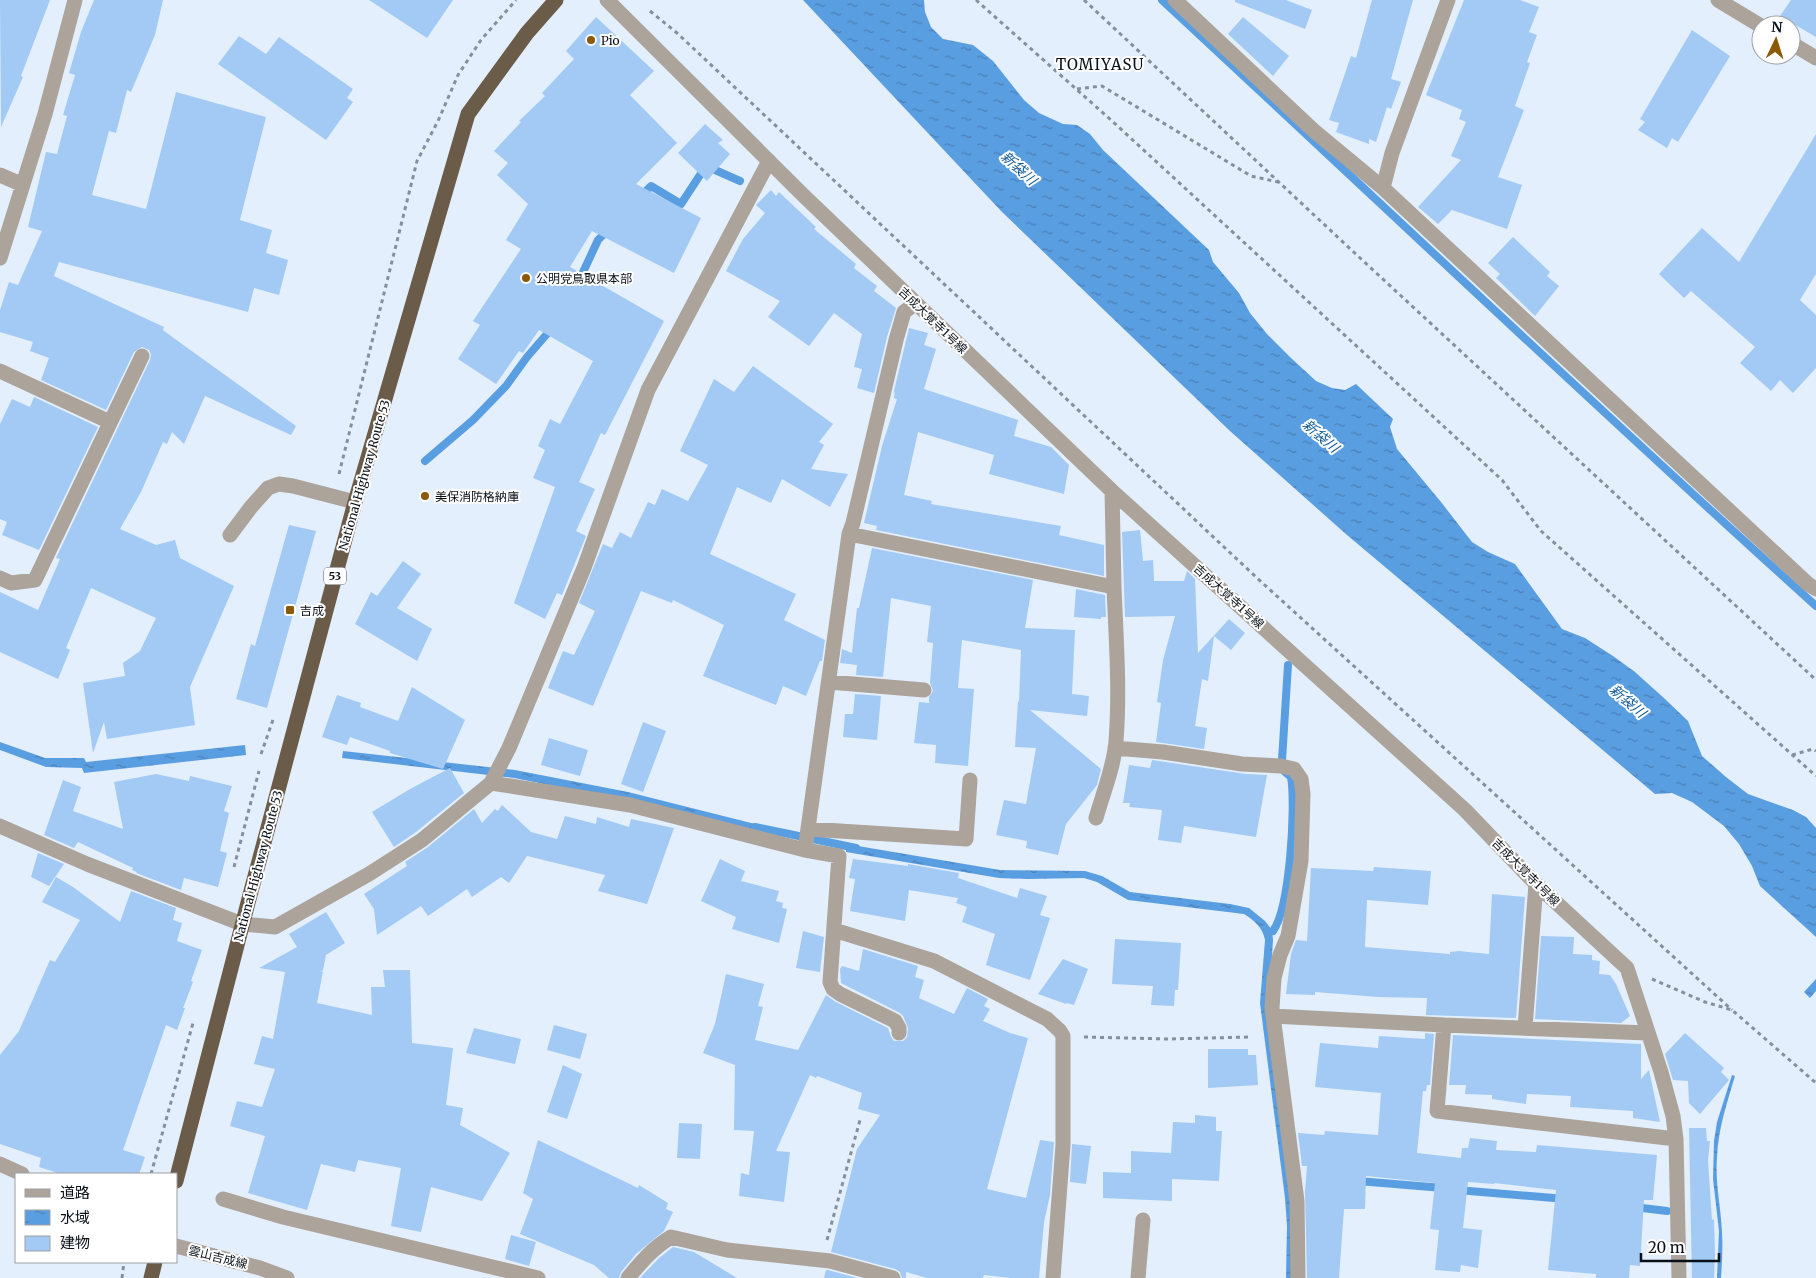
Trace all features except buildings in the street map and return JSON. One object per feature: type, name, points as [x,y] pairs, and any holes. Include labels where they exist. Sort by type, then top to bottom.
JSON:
[{"type":"highway","name":"National Highway Route 53","points":[[178,1173],[242,924],[355,502],[468,114],[527,33],[556,0]]},
{"type":"highway","points":[[151,1278],[155,1263]]},
{"type":"street","points":[[0,258],[45,114],[75,0]]},
{"type":"street","name":"吉成大覚寺1号線","points":[[607,0],[769,161],[1112,491],[1465,810],[1536,884],[1627,968],[1673,1116],[1676,1139],[1679,1278]]},
{"type":"street","points":[[1175,0],[1313,130],[1383,188],[1808,584],[1816,589]]},
{"type":"street","points":[[1383,188],[1392,153],[1448,0]]},
{"type":"street","points":[[1718,0],[1751,20]]},
{"type":"street","points":[[1801,49],[1816,58]]},
{"type":"street","points":[[0,826],[87,864],[242,924],[275,927],[369,874],[422,840],[491,783],[509,748],[584,568],[648,390],[769,161]]},
{"type":"street","points":[[0,175],[23,185]]},
{"type":"street","points":[[805,850],[849,534],[904,312],[916,303]]},
{"type":"street","points":[[0,578],[11,582],[35,580],[142,356]]},
{"type":"street","points":[[0,371],[110,422]]},
{"type":"street","points":[[230,535],[268,488],[279,484],[355,502]]},
{"type":"street","points":[[1096,818],[1115,748],[1118,665],[1112,491]]},
{"type":"street","points":[[849,534],[1114,587]]},
{"type":"street","points":[[829,682],[924,690]]},
{"type":"street","points":[[1115,748],[1163,752],[1242,764],[1294,768],[1302,780],[1304,811],[1301,861],[1288,936],[1280,955],[1274,978],[1273,1016],[1282,1073],[1287,1130],[1297,1201],[1298,1278]]},
{"type":"street","points":[[808,829],[966,839],[970,780]]},
{"type":"street","points":[[491,783],[630,805],[805,850],[839,856],[830,982],[833,989],[895,1021],[899,1028],[899,1033]]},
{"type":"street","points":[[1525,1028],[1536,884]]},
{"type":"street","points":[[834,930],[934,961],[1047,1019],[1060,1031],[1063,1036],[1063,1145],[1053,1278]]},
{"type":"street","points":[[1273,1016],[1648,1033]]},
{"type":"street","points":[[1444,1025],[1437,1111],[1676,1139]]},
{"type":"street","points":[[0,1164],[20,1173]]},
{"type":"street","points":[[223,1199],[283,1217],[538,1278]]},
{"type":"street","points":[[1138,1278],[1143,1220]]},
{"type":"street","points":[[628,1278],[644,1259],[660,1244],[671,1237],[727,1250],[830,1261],[893,1278]]},
{"type":"street","name":"雲山吉成線","points":[[178,1247],[260,1268],[287,1278]]},
{"type":"path","points":[[976,0],[1111,120],[1502,480],[1541,531],[1816,776]]},
{"type":"path","points":[[1084,0],[1816,680]]},
{"type":"path","points":[[648,9],[684,40],[1257,578],[1732,1010],[1816,1083]]},
{"type":"path","points":[[1077,89],[1102,86],[1251,176],[1279,182]]},
{"type":"path","points":[[1792,755],[1813,749],[1816,751]]},
{"type":"path","points":[[232,872],[259,771]]},
{"type":"path","points":[[1627,968],[1705,1002],[1732,1010]]},
{"type":"path","points":[[151,1173],[196,1014]]},
{"type":"path","points":[[1063,1036],[1168,1040],[1250,1038]]},
{"type":"path","points":[[821,1260],[860,1120]]},
{"type":"path","points":[[122,1278],[124,1263]]},
{"type":"water","name":"新袋川","points":[[803,0],[924,0],[925,12],[931,27],[943,39],[973,45],[993,61],[1024,100],[1039,113],[1063,124],[1077,125],[1090,134],[1103,150],[1209,250],[1213,262],[1239,293],[1250,313],[1267,334],[1291,358],[1316,381],[1332,388],[1345,390],[1356,384],[1393,419],[1390,427],[1397,449],[1472,542],[1488,552],[1515,564],[1562,629],[1585,638],[1613,656],[1635,672],[1665,699],[1688,721],[1702,756],[1726,777],[1748,794],[1793,810],[1806,817],[1816,828],[1816,937],[1760,886],[1752,866],[1739,844],[1724,826],[1692,802],[1672,793],[1655,794],[1347,535],[1230,431],[1002,212]]},
{"type":"water","points":[[0,742],[45,758],[84,758],[86,762],[245,745],[246,755],[84,773],[82,768],[46,767],[0,750]]},
{"type":"water","points":[[343,751],[515,770],[628,792],[763,826],[761,833],[514,778],[342,758]]},
{"type":"water","points":[[846,844],[1000,870],[1085,871],[1102,876],[1130,892],[1249,908],[1265,921],[1272,930],[1273,940],[1269,1002],[1289,1178],[1294,1278],[1286,1278],[1287,1226],[1285,1198],[1260,1003],[1265,940],[1255,922],[1244,914],[1128,900],[1097,882],[1084,878],[999,878],[846,852]]},
{"type":"water","points":[[1816,979],[1816,991],[1810,998],[1804,992]]},
{"type":"water","points":[[1732,1075],[1735,1076],[1723,1116],[1718,1147],[1717,1177],[1722,1249],[1721,1278],[1717,1278],[1719,1231],[1713,1179],[1714,1141],[1717,1122]]},
{"type":"waterway","points":[[1162,0],[1569,380],[1816,606]]},
{"type":"waterway","points":[[640,197],[651,186],[681,204],[706,166],[740,181]]},
{"type":"waterway","points":[[578,283],[598,240],[608,230]]},
{"type":"waterway","points":[[425,461],[473,420],[506,386],[527,357],[553,327]]},
{"type":"waterway","points":[[1282,760],[1288,665]]},
{"type":"waterway","points":[[1273,931],[1279,919],[1284,901],[1292,832],[1291,777],[1285,772]]},
{"type":"waterway","points":[[755,827],[856,848]]},
{"type":"waterway","points":[[1358,1181],[1443,1188]]},
{"type":"waterway","points":[[1457,1190],[1566,1199]]},
{"type":"waterway","points":[[1634,1207],[1667,1211]]},
{"type":"place","name":"Pio","points":[[591,40]]},
{"type":"place","name":"公明党鳥取県本部","points":[[526,278]]},
{"type":"place","name":"美保消防格納庫","points":[[425,496]]},
{"type":"place","name":"吉成","points":[[290,610]]},
{"type":"district","name":"TOMIYASU","points":[[1100,64]]}]
